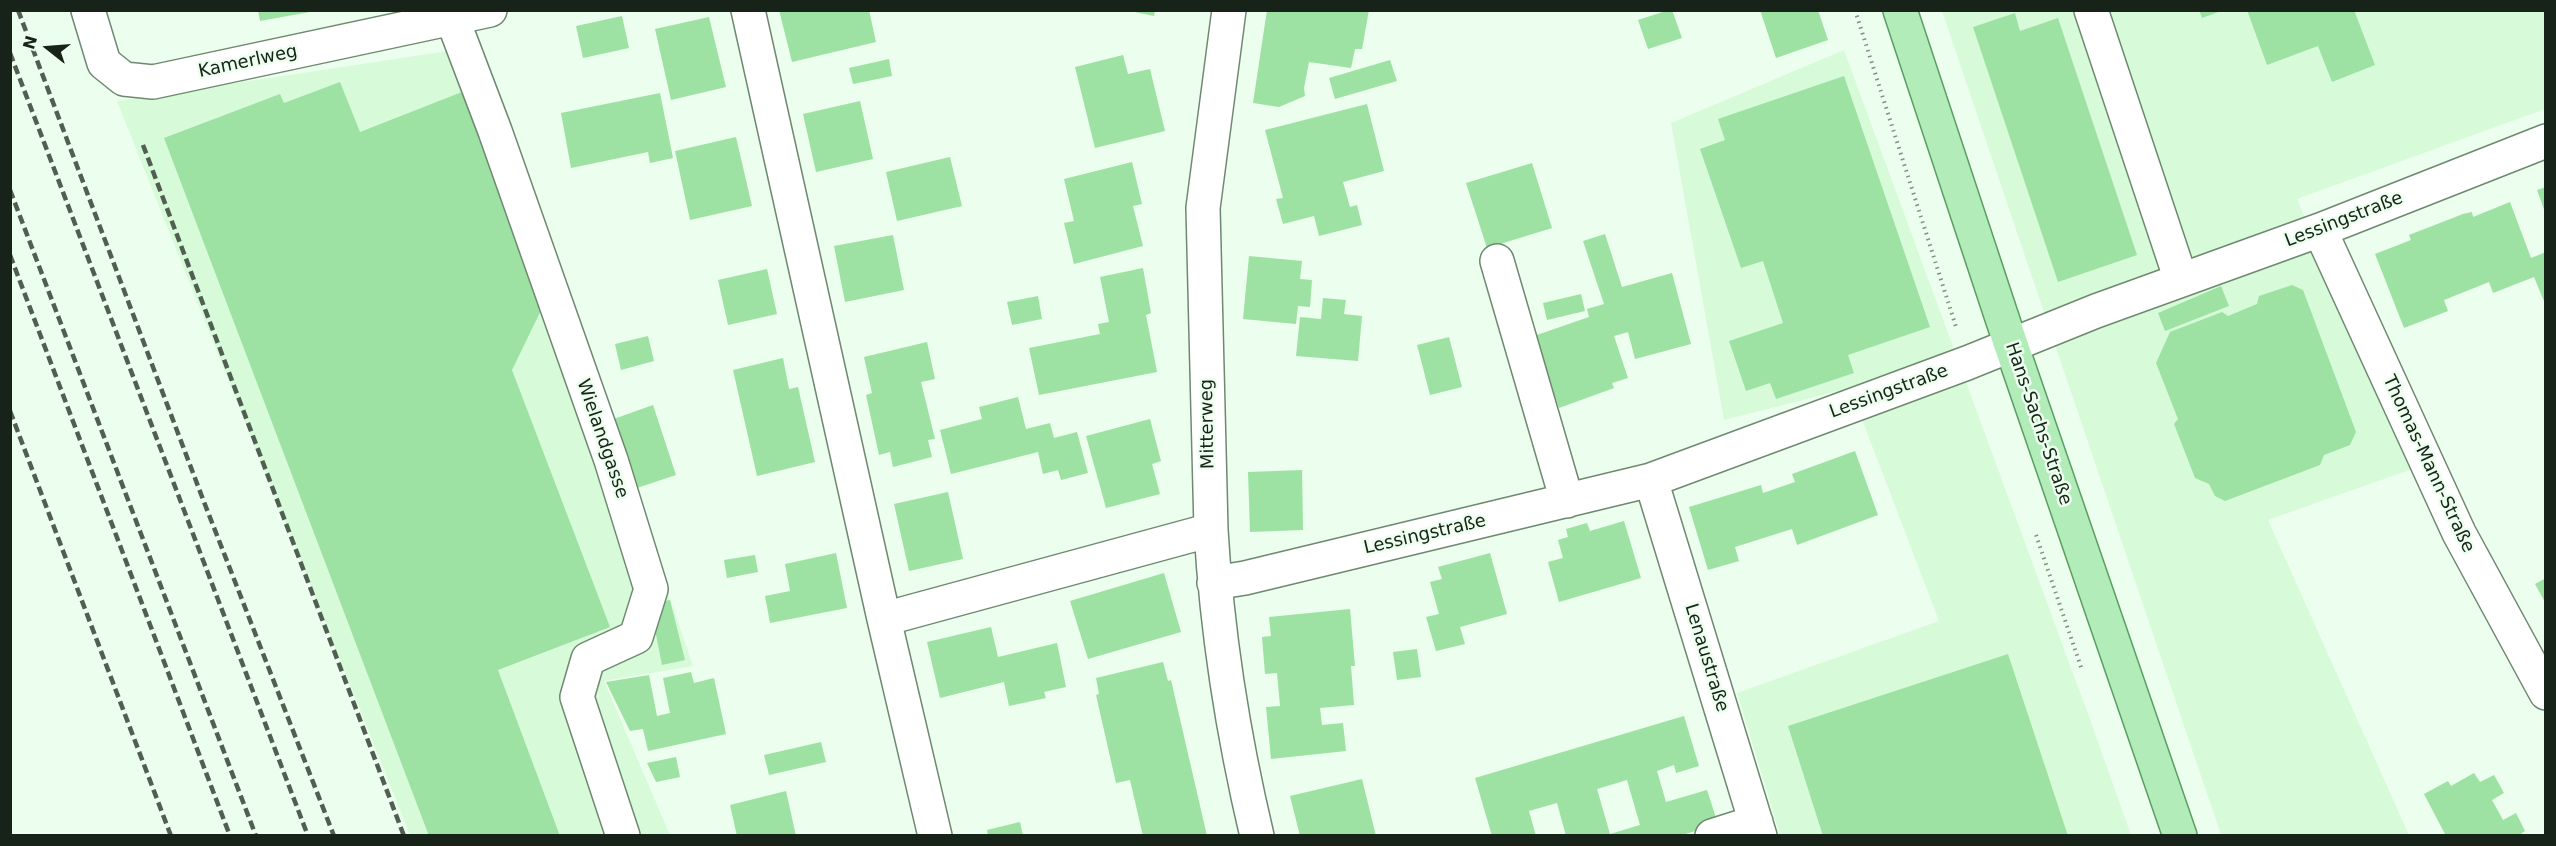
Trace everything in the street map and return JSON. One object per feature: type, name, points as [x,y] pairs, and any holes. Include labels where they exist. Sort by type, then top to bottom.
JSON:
[{"type":"main road","name":"Hans-Sachs-Straße","points":[[1900,10],[2011,345],[2180,836]]},
{"type":"street","name":"Kamerlweg","points":[[88,10],[104,63],[124,79],[153,82],[450,15],[490,10]]},
{"type":"street","points":[[748,10],[884,619],[935,836]]},
{"type":"street","name":"Mitterweg","points":[[1228,10],[1203,208],[1211,530],[1214,583],[1225,674],[1243,775],[1257,836]]},
{"type":"street","points":[[2091,10],[2181,280]]},
{"type":"street","name":"Wielandgasse","points":[[450,15],[495,131],[611,460],[651,589],[636,637],[588,659],[576,697],[623,836]]},
{"type":"street","name":"Lessingstraße","points":[[1214,583],[1245,578],[1651,480],[1967,363],[2096,311],[2320,230],[2546,141]]},
{"type":"street","name":"Thomas-Mann-Straße","points":[[2320,230],[2459,533],[2546,693]]},
{"type":"street","points":[[1497,261],[1567,501]]},
{"type":"street","name":"Lenaustraße","points":[[1651,480],[1758,829]]},
{"type":"street","points":[[884,619],[1211,530]]},
{"type":"street","points":[[1712,836],[1758,829]]},
{"type":"path","points":[[1856,10],[1967,363]]},
{"type":"path","points":[[2035,534],[2086,680]]},
{"type":"shaded area","points":[[1942,11],[2545,11],[2545,109],[2297,199],[2412,469],[2268,520],[2409,835],[2221,835]]},
{"type":"shaded area","points":[[481,46],[693,666],[604,681],[670,835],[410,835],[117,101]]},
{"type":"shaded area","points":[[1844,50],[2131,835],[1780,835],[1737,693],[1939,621],[1850,388],[1724,420],[1671,123]]},
{"type":"building","points":[[258,10],[310,10],[310,12],[260,21]]},
{"type":"building","points":[[779,10],[869,10],[876,42],[792,62]]},
{"type":"building","points":[[1125,10],[1155,10],[1154,16]]},
{"type":"building","points":[[1267,10],[1369,10],[1362,49],[1355,49],[1351,68],[1309,62],[1304,88],[1305,96],[1279,107],[1253,103]]},
{"type":"building","points":[[1672,10],[1682,38],[1648,49],[1638,20]]},
{"type":"building","points":[[1760,10],[1818,10],[1828,40],[1776,58]]},
{"type":"building","points":[[2199,10],[2221,10],[2221,11],[2202,18]]},
{"type":"building","points":[[2247,10],[2354,10],[2375,65],[2332,82],[2318,46],[2267,65]]},
{"type":"building","points":[[2015,13],[2020,31],[2058,18],[2137,255],[2058,282],[1973,27]]},
{"type":"building","points":[[622,16],[629,48],[583,58],[576,26]]},
{"type":"building","points":[[709,17],[726,87],[671,100],[655,29]]},
{"type":"building","points":[[1123,55],[1128,74],[1150,69],[1165,131],[1095,148],[1075,67]]},
{"type":"building","points":[[889,59],[892,76],[853,84],[849,68]]},
{"type":"building","points":[[1390,60],[1397,81],[1335,99],[1329,78]]},
{"type":"building","points":[[1844,76],[1930,327],[1848,355],[1854,373],[1776,399],[1770,383],[1746,391],[1729,341],[1783,323],[1763,261],[1741,268],[1700,149],[1725,140],[1718,119]]},
{"type":"building","points":[[340,82],[360,132],[467,90],[546,300],[512,370],[610,627],[498,670],[560,836],[429,836],[164,138],[280,94],[284,103]]},
{"type":"building","points":[[660,93],[673,158],[650,163],[648,152],[571,168],[561,113]]},
{"type":"building","points":[[860,101],[873,159],[816,172],[803,114]]},
{"type":"building","points":[[1367,104],[1384,171],[1343,182],[1350,207],[1357,205],[1362,225],[1319,236],[1314,216],[1283,224],[1276,199],[1283,198],[1265,130]]},
{"type":"building","points":[[736,137],[752,206],[690,220],[675,151]]},
{"type":"building","points":[[950,157],[962,206],[897,221],[886,172]]},
{"type":"building","points":[[1132,162],[1142,204],[1133,206],[1143,246],[1074,264],[1064,223],[1074,221],[1064,179]]},
{"type":"building","points":[[1532,163],[1552,228],[1487,248],[1466,183]]},
{"type":"building","points":[[2546,187],[2546,212],[2545,212],[2537,190]]},
{"type":"building","points":[[2510,202],[2531,258],[2546,252],[2546,306],[2534,277],[2493,293],[2489,282],[2444,300],[2448,311],[2404,328],[2375,254],[2411,240],[2409,235],[2463,214],[2472,212],[2473,217]]},
{"type":"building","points":[[1605,234],[1622,287],[1672,273],[1691,344],[1635,359],[1628,332],[1614,336],[1628,378],[1612,383],[1614,388],[1559,408],[1534,336],[1589,317],[1587,309],[1604,304],[1583,241]]},
{"type":"building","points":[[893,235],[904,290],[845,302],[834,246]]},
{"type":"building","points":[[1249,256],[1302,261],[1300,279],[1312,280],[1310,307],[1298,306],[1296,324],[1243,319]]},
{"type":"building","points":[[1143,268],[1151,313],[1146,315],[1157,372],[1039,395],[1029,348],[1100,334],[1098,324],[1109,322],[1100,277]]},
{"type":"building","points":[[767,269],[777,314],[728,325],[718,280]]},
{"type":"building","points":[[2292,285],[2303,290],[2356,432],[2350,445],[2324,455],[2320,465],[2225,501],[2215,496],[2209,484],[2195,478],[2174,424],[2178,419],[2156,363],[2170,332],[2222,312],[2228,316],[2257,304],[2259,296]]},
{"type":"building","points":[[2221,286],[2229,306],[2165,331],[2158,313]]},
{"type":"building","points":[[1581,294],[1585,311],[1547,320],[1543,303]]},
{"type":"building","points":[[1038,296],[1042,319],[1012,325],[1007,302]]},
{"type":"building","points":[[1323,298],[1346,300],[1344,314],[1362,316],[1358,361],[1296,356],[1300,317],[1321,319]]},
{"type":"building","points":[[648,336],[654,361],[621,370],[615,344]]},
{"type":"building","points":[[1449,337],[1462,387],[1430,395],[1417,345]]},
{"type":"building","points":[[927,342],[935,379],[921,382],[935,439],[928,440],[932,457],[893,467],[890,452],[879,455],[866,395],[872,393],[864,357]]},
{"type":"building","points":[[783,358],[789,389],[798,387],[815,462],[757,476],[733,370]]},
{"type":"building","points":[[1018,397],[1026,429],[1050,423],[1054,438],[1077,432],[1088,473],[1061,480],[1058,470],[1043,474],[1038,452],[951,474],[940,430],[982,419],[979,407]]},
{"type":"building","points":[[653,405],[676,475],[634,489],[611,420]]},
{"type":"building","points":[[1150,419],[1161,461],[1152,464],[1160,494],[1106,508],[1086,436]]},
{"type":"building","points":[[1855,451],[1878,515],[1797,545],[1792,529],[1735,547],[1739,561],[1708,570],[1689,507],[1761,485],[1763,493],[1795,482],[1792,474]]},
{"type":"building","points":[[1302,470],[1303,530],[1250,532],[1248,472]]},
{"type":"building","points":[[948,492],[963,559],[909,571],[894,504]]},
{"type":"building","points":[[1624,521],[1641,578],[1559,602],[1548,562],[1563,558],[1558,540],[1568,537],[1566,529],[1587,523],[1590,531]]},
{"type":"building","points":[[836,553],[847,608],[770,623],[765,596],[790,591],[785,564]]},
{"type":"building","points":[[1490,553],[1507,614],[1460,627],[1465,644],[1436,651],[1426,617],[1439,614],[1430,582],[1442,579],[1438,567]]},
{"type":"building","points":[[755,555],[758,572],[727,578],[724,560]]},
{"type":"building","points":[[1164,573],[1181,632],[1088,659],[1070,601]]},
{"type":"building","points":[[2546,578],[2546,604],[2535,584]]},
{"type":"building","points":[[670,600],[685,660],[662,665],[650,604]]},
{"type":"building","points":[[1350,609],[1355,666],[1351,666],[1354,705],[1320,708],[1322,725],[1343,723],[1346,751],[1271,759],[1266,707],[1280,706],[1277,673],[1265,674],[1262,637],[1271,636],[1269,617]]},
{"type":"building","points":[[991,627],[998,657],[1057,643],[1066,687],[1044,692],[1046,698],[1009,706],[1004,682],[940,698],[927,642]]},
{"type":"building","points":[[1417,649],[1421,677],[1397,680],[1393,652]]},
{"type":"building","points":[[2008,654],[2068,836],[1823,836],[1788,726]]},
{"type":"building","points":[[1163,662],[1168,681],[1171,680],[1207,836],[1143,836],[1130,780],[1116,783],[1096,695],[1099,694],[1096,678]]},
{"type":"building","points":[[691,672],[694,683],[714,678],[726,734],[648,751],[643,729],[630,731],[606,682],[649,675],[657,716],[670,713],[663,678]]},
{"type":"building","points":[[1684,716],[1699,766],[1676,773],[1674,765],[1657,771],[1666,802],[1707,790],[1718,824],[1679,836],[1566,836],[1557,803],[1529,811],[1536,836],[1492,836],[1475,778]],"holes":[[[1627,780],[1640,825],[1610,834],[1597,789]]]},
{"type":"building","points":[[821,742],[826,762],[769,775],[764,755]]},
{"type":"building","points":[[676,757],[680,777],[656,782],[647,763]]},
{"type":"building","points":[[2474,773],[2480,782],[2494,775],[2504,793],[2492,800],[2503,820],[2516,813],[2525,831],[2518,836],[2446,836],[2424,794],[2448,781],[2451,786]]},
{"type":"building","points":[[1362,779],[1376,836],[1300,836],[1290,796]]},
{"type":"building","points":[[786,791],[796,836],[737,836],[730,805]]},
{"type":"building","points":[[1020,822],[1023,836],[988,836],[987,830]]},
{"type":"railway","points":[[18,10],[204,502],[334,836]]},
{"type":"railway","points":[[10,53],[308,836]]},
{"type":"railway","points":[[143,145],[404,836]]},
{"type":"railway","points":[[10,190],[256,836]]},
{"type":"railway","points":[[10,255],[230,836]]},
{"type":"railway","points":[[10,411],[171,836]]}]
